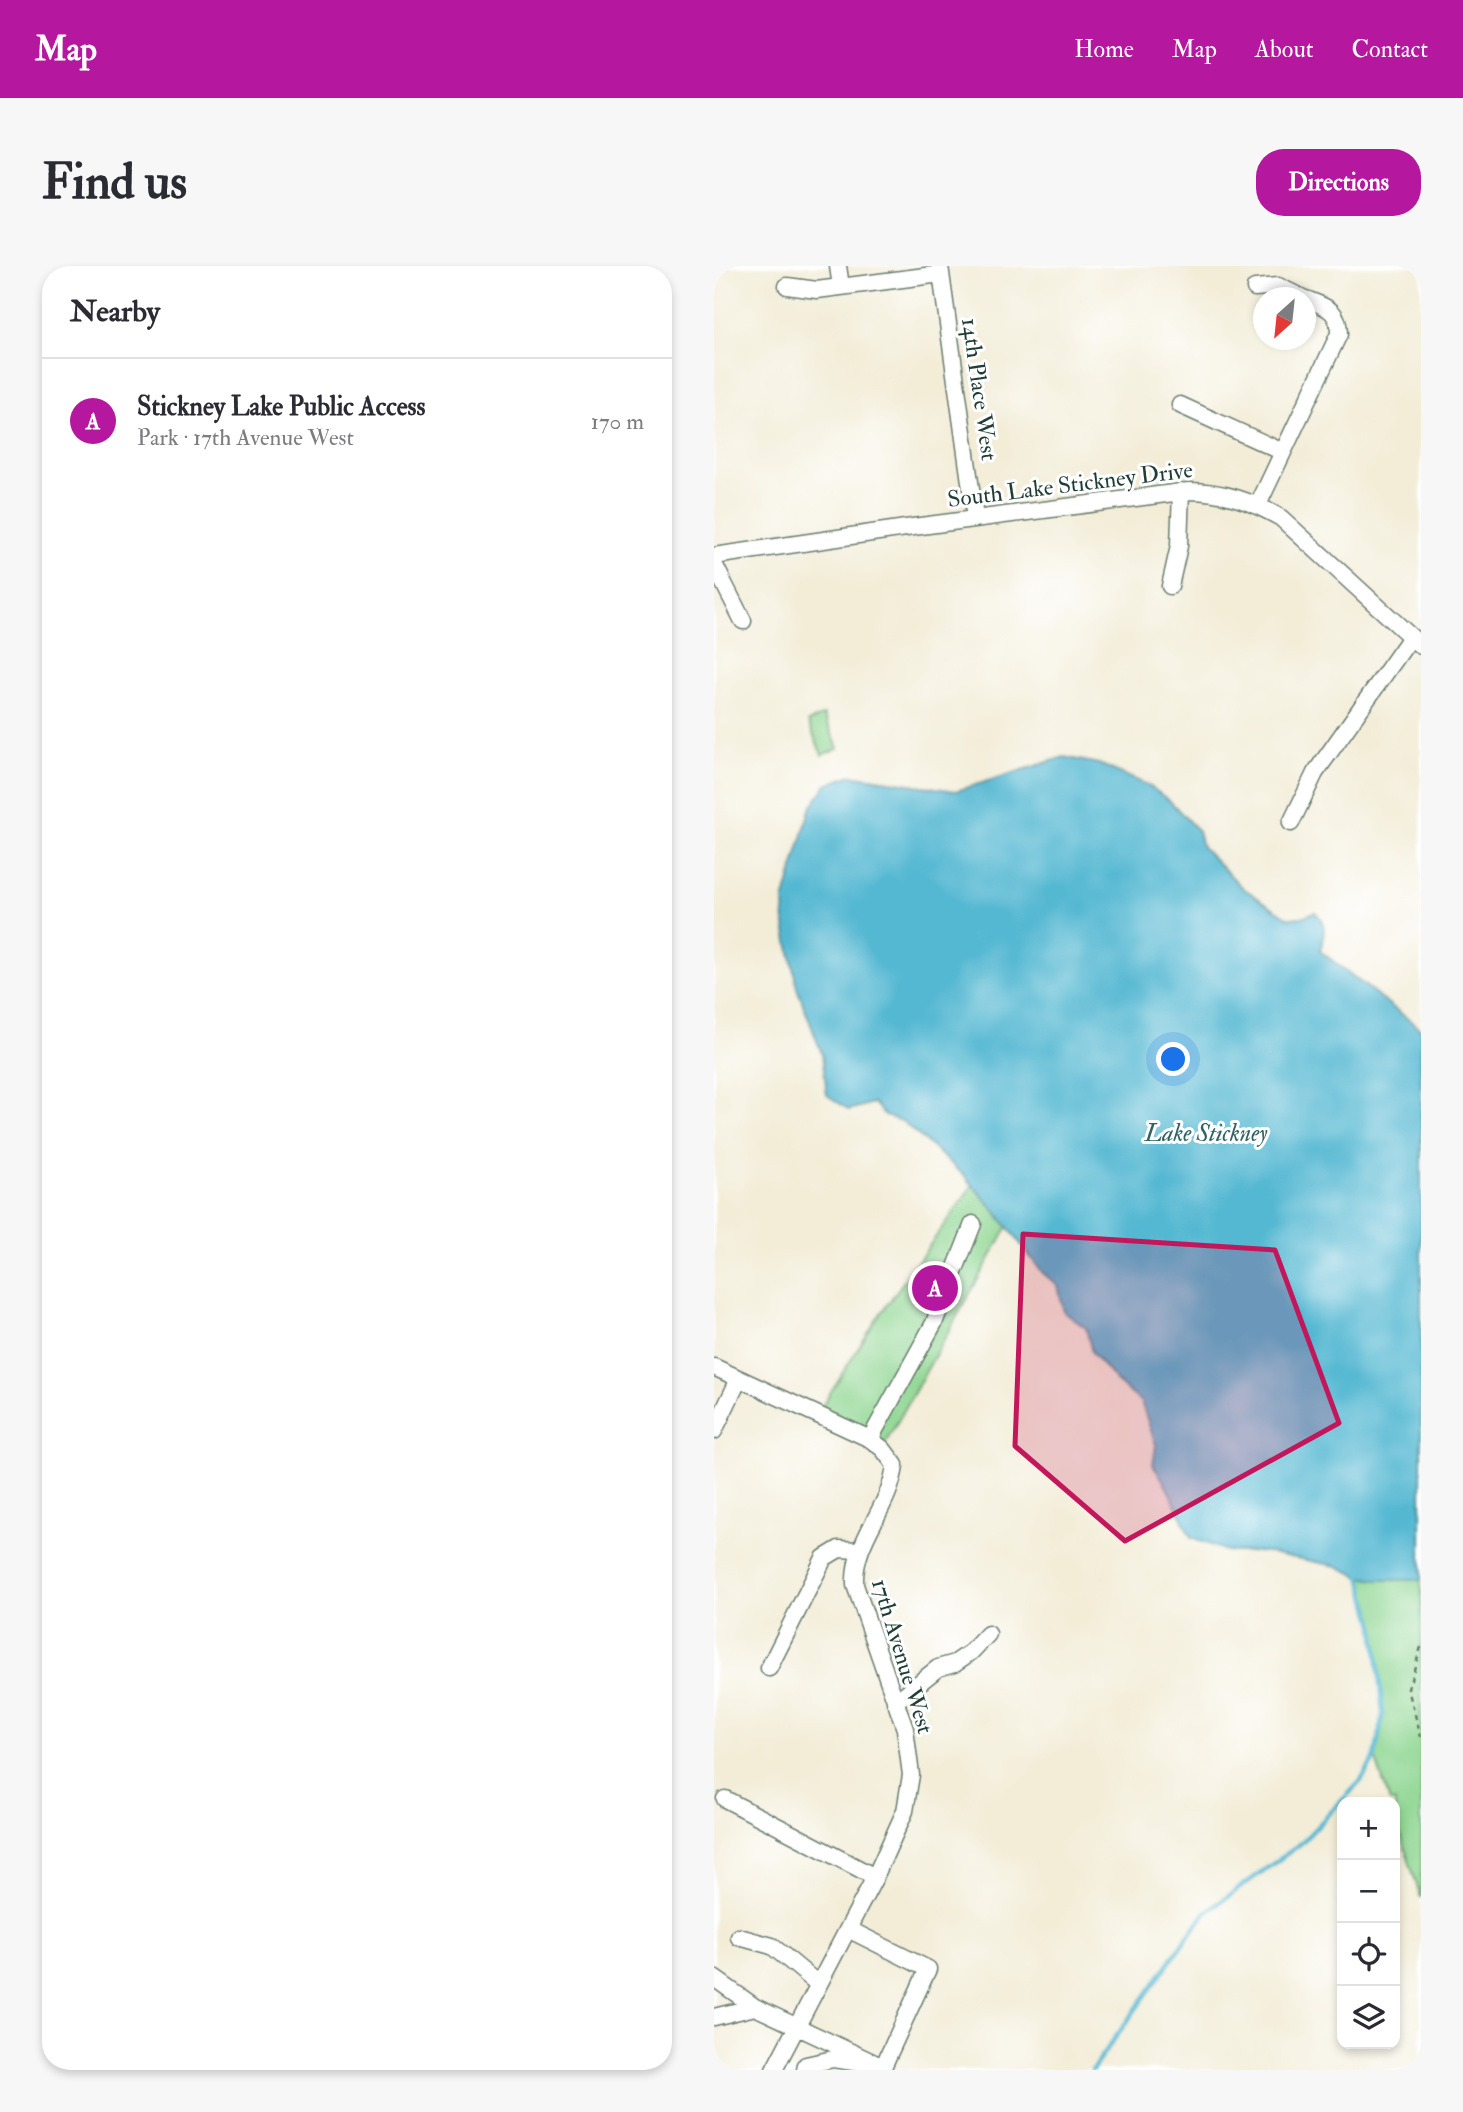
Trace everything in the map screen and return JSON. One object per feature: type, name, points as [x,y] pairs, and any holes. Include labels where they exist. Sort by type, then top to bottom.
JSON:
[{"type":"street","points":[[838,266],[841,286]]},
{"type":"street","points":[[787,286],[817,290],[940,270]]},
{"type":"street","name":"14th Place West","points":[[940,270],[975,518]]},
{"type":"street","points":[[1258,505],[1339,334],[1339,321],[1334,313],[1316,304]]},
{"type":"street","points":[[1180,405],[1283,452]]},
{"type":"street","points":[[1170,586],[1180,545],[1181,491]]},
{"type":"street","name":"South Lake Stickney Drive","points":[[714,556],[975,518],[1181,491],[1206,491],[1227,494],[1258,505],[1280,518],[1416,641]]},
{"type":"street","points":[[714,564],[743,621]]},
{"type":"street","points":[[1291,823],[1315,773],[1416,641]]},
{"type":"street","points":[[714,1367],[870,1439],[934,1323],[973,1224]]},
{"type":"street","points":[[714,1431],[739,1379]]},
{"type":"street","name":"17th Avenue West","points":[[774,2070],[875,1877],[905,1811],[911,1775],[905,1730],[855,1585],[854,1568],[859,1550],[885,1499],[895,1465],[870,1439]]},
{"type":"street","points":[[769,1668],[824,1558],[839,1549],[859,1550]]},
{"type":"street","points":[[895,1702],[938,1668],[955,1663],[988,1634]]},
{"type":"street","points":[[725,1798],[875,1877]]},
{"type":"street","points":[[848,1928],[928,1969],[886,2068]]},
{"type":"street","points":[[738,1937],[772,1945],[818,1984]]},
{"type":"street","points":[[714,1978],[755,2007],[886,2068]]},
{"type":"street","points":[[714,2017],[755,2007]]},
{"type":"street","points":[[805,2070],[806,2065],[833,2059],[886,2068]]},
{"type":"path","points":[[1421,1647],[1408,1689],[1421,1737]]},
{"type":"highlighted area","points":[[1023,1234],[1275,1250],[1339,1423],[1125,1541],[1015,1446]]},
{"type":"green space","points":[[824,715],[838,748],[822,755],[808,722]]},
{"type":"green space","points":[[973,1185],[1008,1226],[885,1444],[820,1409],[878,1317]]},
{"type":"green space","points":[[1361,1577],[1377,1580],[1421,1580],[1421,1898],[1400,1833],[1400,1797],[1388,1797],[1375,1757],[1383,1713],[1374,1625]]},
{"type":"water","name":"Lake Stickney","points":[[1064,757],[1099,764],[1148,785],[1170,801],[1198,831],[1202,847],[1243,888],[1289,918],[1315,912],[1323,925],[1324,935],[1320,951],[1421,1029],[1421,1580],[1376,1580],[1361,1577],[1337,1566],[1264,1552],[1229,1552],[1191,1538],[1169,1491],[1153,1465],[1156,1445],[1141,1402],[1116,1381],[1092,1353],[1086,1328],[1064,1312],[1058,1286],[1042,1272],[964,1175],[902,1121],[885,1116],[874,1103],[849,1110],[827,1095],[822,1054],[797,988],[785,926],[784,901],[810,809],[826,785],[851,775],[956,791]]},
{"type":"waterway","points":[[1092,2070],[1205,1913],[1299,1845],[1361,1781],[1375,1757],[1383,1713],[1374,1625],[1361,1577]]},
{"type":"place","name":"Stickney Lake Public Access","points":[[935,1288]]}]
